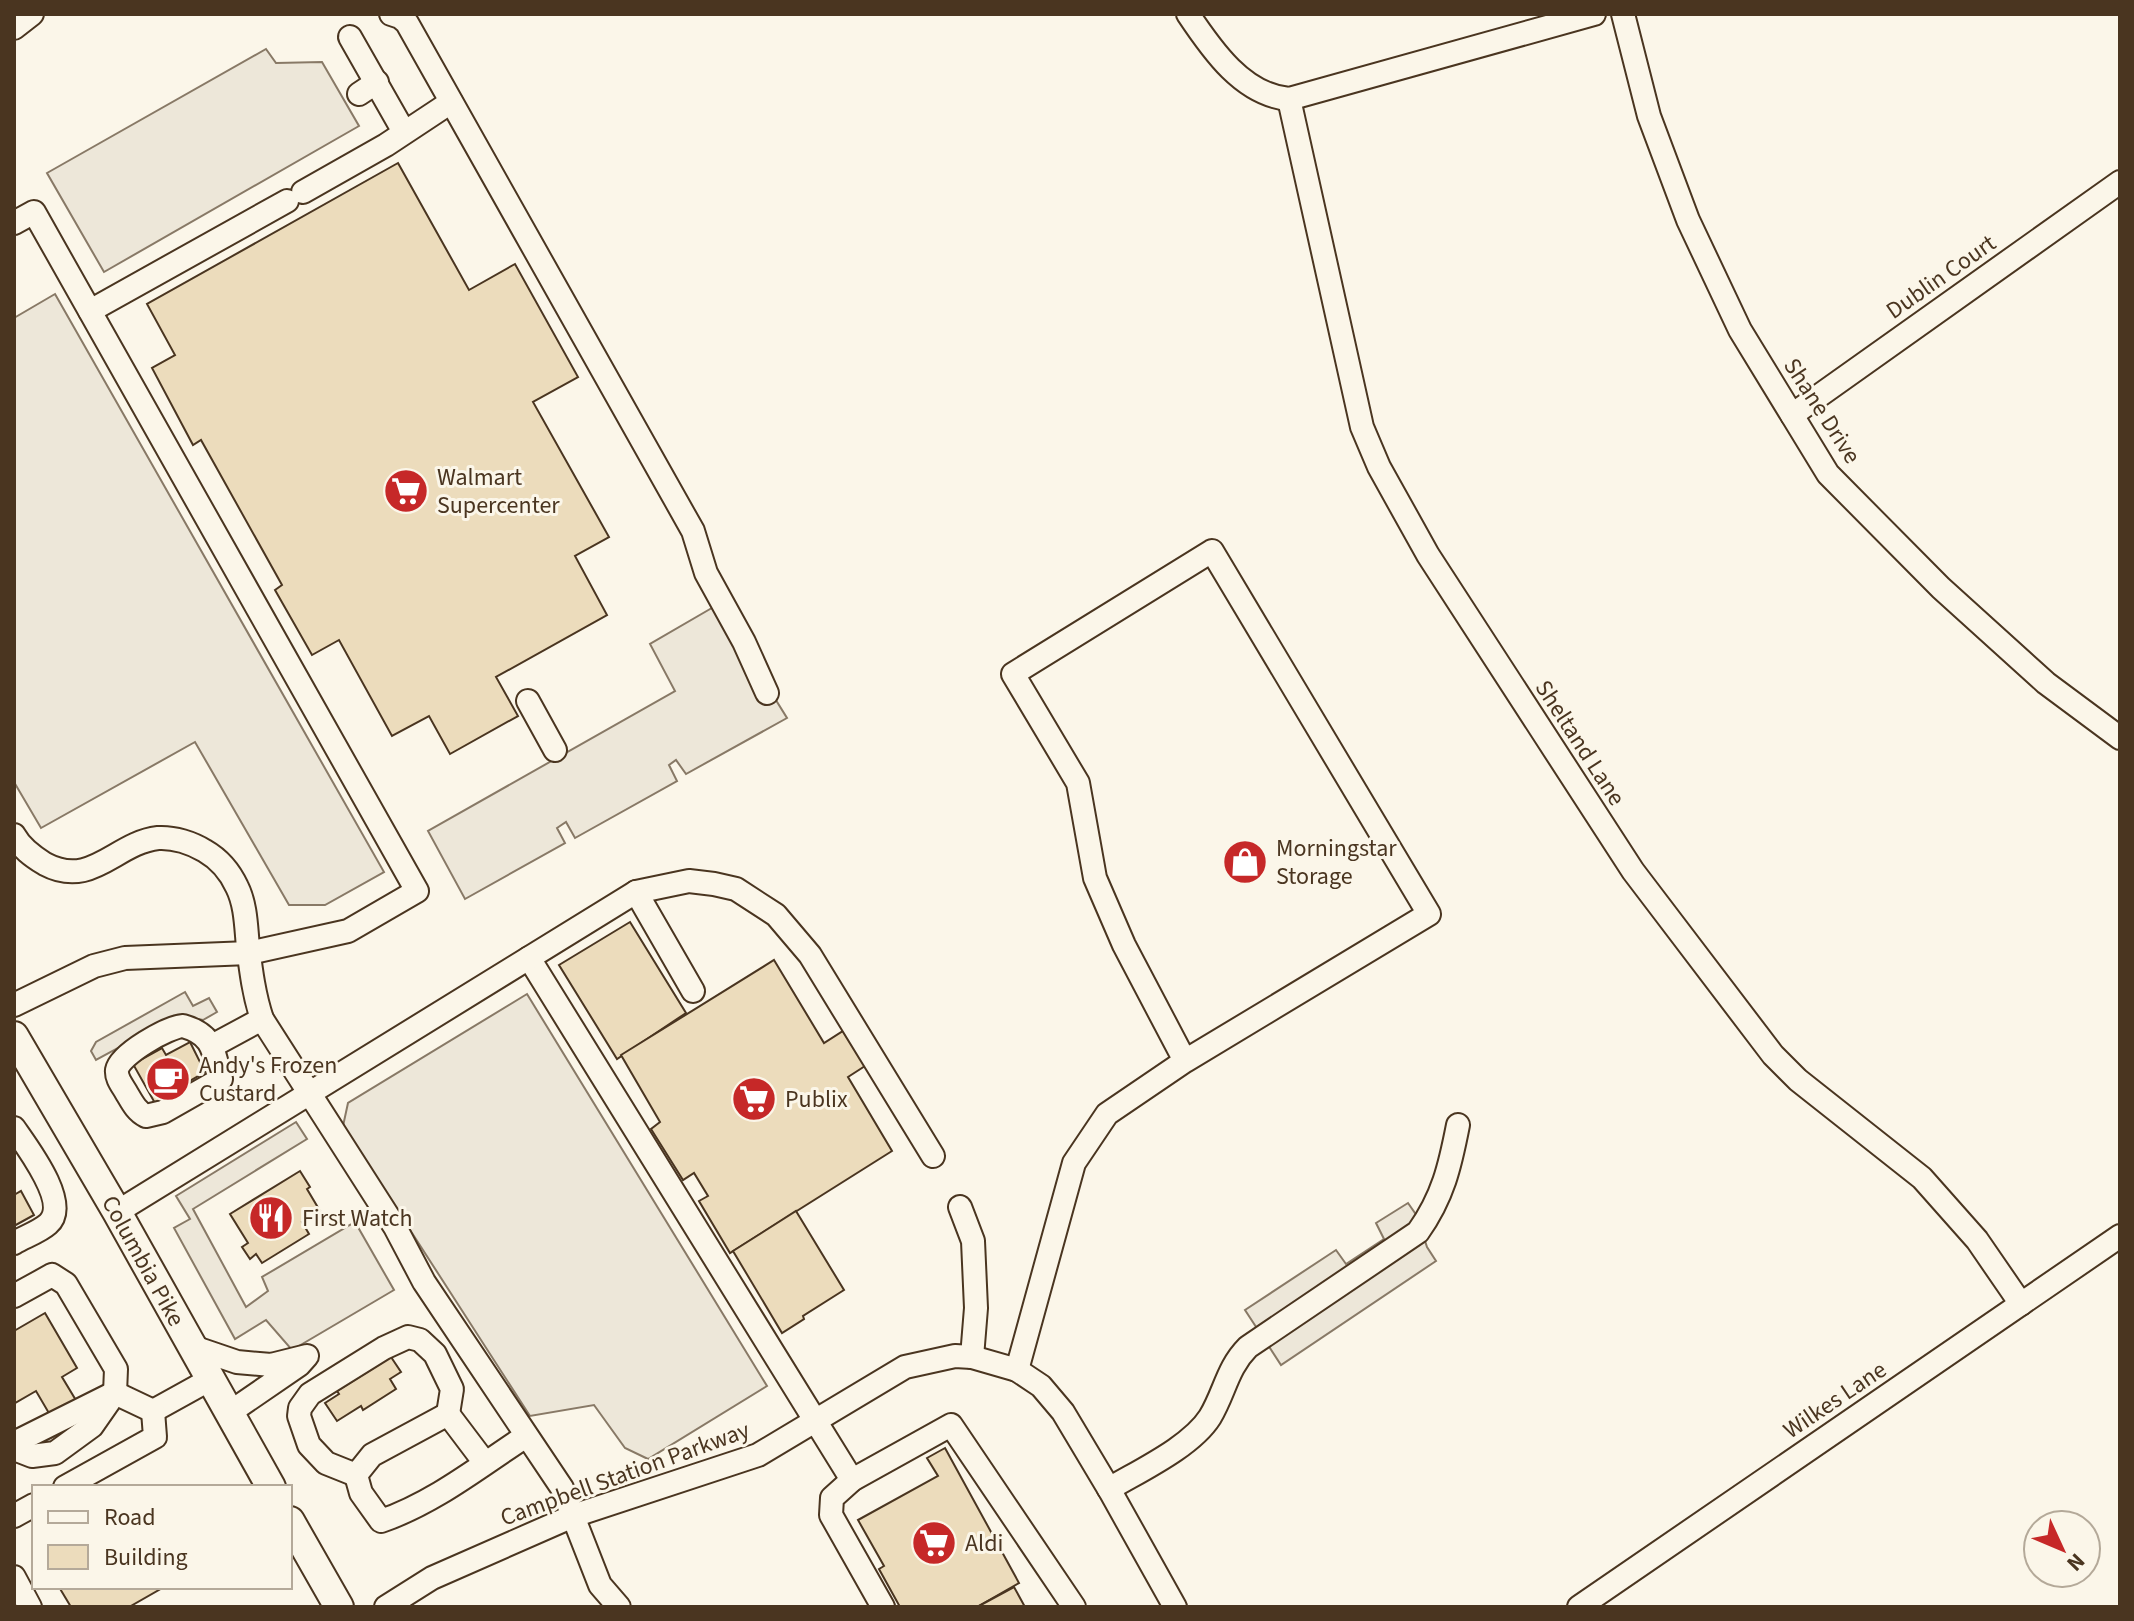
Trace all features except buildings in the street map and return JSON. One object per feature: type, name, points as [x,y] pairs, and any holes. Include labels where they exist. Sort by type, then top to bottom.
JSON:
[{"type":"main road","name":"Columbia Pike","points":[[14,1036],[270,1485]]},
{"type":"main road","points":[[292,1525],[339,1607]]},
{"type":"street","points":[[14,28],[32,14]]},
{"type":"street","points":[[391,14],[407,23],[693,531],[706,573],[744,642],[767,693]]},
{"type":"street","points":[[1188,14],[1208,44],[1234,73],[1272,98],[1289,99],[1594,14]]},
{"type":"street","name":"Shane Drive","points":[[1623,14],[1649,116],[1688,220],[1740,330],[1828,474],[1929,576],[2046,683],[2120,738]]},
{"type":"street","points":[[350,37],[368,88],[395,139]]},
{"type":"street","name":"Sheltand Lane","points":[[1289,99],[1362,427],[1379,467],[1428,555],[1633,871],[1749,1026],[1798,1080],[1922,1178],[1977,1240],[2021,1304]]},
{"type":"street","points":[[90,311],[295,197],[395,139],[451,102]]},
{"type":"street","name":"Dublin Court","points":[[1792,415],[2120,182]]},
{"type":"street","points":[[14,223],[34,212],[417,891],[348,931],[249,953],[125,958],[94,966],[14,1005]]},
{"type":"street","points":[[1017,1370],[1074,1163],[1107,1114],[1185,1061],[1429,914],[1212,551],[1013,674],[1078,783],[1095,878],[1124,945],[1185,1061]]},
{"type":"street","points":[[528,701],[555,750]]},
{"type":"street","points":[[14,835],[27,853],[66,871],[88,870],[125,850],[158,838],[201,849],[221,863],[236,884],[243,902],[254,993],[262,1019],[395,1227],[424,1282],[562,1488],[600,1585],[619,1607]]},
{"type":"street","points":[[117,1212],[636,892],[689,881],[736,889],[776,915],[810,955],[933,1156]]},
{"type":"street","points":[[636,892],[693,991]]},
{"type":"street","points":[[529,958],[852,1480]]},
{"type":"street","points":[[212,1046],[262,1019]]},
{"type":"street","points":[[183,1026],[205,1034],[212,1046],[221,1079],[153,1116],[140,1113],[117,1077],[118,1066],[123,1059],[174,1027],[183,1026]]},
{"type":"street","points":[[1109,1489],[1200,1430],[1210,1417],[1236,1359],[1248,1347],[1418,1232],[1436,1207],[1451,1165],[1458,1125]]},
{"type":"street","points":[[14,1243],[48,1224],[55,1212],[53,1194],[18,1142]]},
{"type":"street","points":[[960,1207],[973,1241],[976,1308],[972,1357]]},
{"type":"street","name":"Wilkes Lane","points":[[1579,1607],[2120,1236]]},
{"type":"street","points":[[14,1296],[52,1275],[66,1284],[116,1369],[115,1393],[92,1426],[55,1453],[32,1456],[14,1449]]},
{"type":"street","points":[[356,1475],[326,1463],[309,1445],[299,1416],[300,1408],[310,1394],[384,1348],[408,1337],[420,1340],[435,1354],[452,1389],[448,1414],[485,1463]]},
{"type":"street","points":[[190,1346],[237,1362],[271,1365],[307,1356],[299,1365],[229,1413]]},
{"type":"street","name":"Campbell Station Parkway","points":[[386,1607],[432,1578],[573,1516],[758,1455],[905,1367],[955,1356],[972,1357],[1017,1370],[1041,1386],[1063,1412],[1175,1607]]},
{"type":"street","points":[[153,1411],[209,1380]]},
{"type":"street","points":[[115,1393],[153,1411]]},
{"type":"street","points":[[14,1443],[115,1393]]},
{"type":"street","points":[[69,1485],[155,1437],[153,1411]]},
{"type":"street","points":[[356,1475],[372,1455],[448,1414]]},
{"type":"street","points":[[883,1607],[831,1515],[832,1498],[852,1480],[951,1425],[1074,1607]]},
{"type":"street","points":[[356,1475],[361,1493],[381,1521],[412,1511],[526,1436]]},
{"type":"street","points":[[14,1516],[32,1506]]},
{"type":"street","points":[[14,1577],[30,1607]]},
{"type":"shaded area","points":[[266,49],[276,63],[322,62],[359,126],[104,272],[47,173]]},
{"type":"shaded area","points":[[55,294],[384,872],[325,905],[289,905],[195,742],[41,828],[14,782],[14,318]]},
{"type":"shaded area","points":[[717,605],[787,718],[686,774],[676,760],[669,765],[677,781],[575,838],[566,822],[557,828],[565,843],[465,899],[428,831],[675,691],[650,644]]},
{"type":"shaded area","points":[[185,992],[193,1006],[209,998],[217,1012],[203,1020],[179,1015],[96,1060],[91,1051],[96,1042]]},
{"type":"shaded area","points":[[527,994],[767,1386],[648,1459],[625,1448],[594,1405],[530,1416],[343,1126],[348,1103]]},
{"type":"shaded area","points":[[296,1122],[307,1139],[193,1209],[246,1307],[268,1291],[262,1277],[355,1222],[394,1290],[292,1350],[266,1320],[235,1339],[174,1228],[190,1219],[176,1196]]},
{"type":"shaded area","points":[[1408,1203],[1417,1216],[1427,1247],[1436,1261],[1281,1365],[1245,1310],[1336,1250],[1346,1264],[1384,1239],[1376,1223]]},
{"type":"place","name":"Walmart Supercenter","points":[[406,491]]},
{"type":"place","name":"Morningstar Storage","points":[[1245,862]]},
{"type":"place","name":"Andy's Frozen Custard","points":[[168,1079]]},
{"type":"place","name":"Publix","points":[[754,1099]]},
{"type":"place","name":"First Watch","points":[[271,1218]]},
{"type":"place","name":"Aldi","points":[[934,1543]]}]
